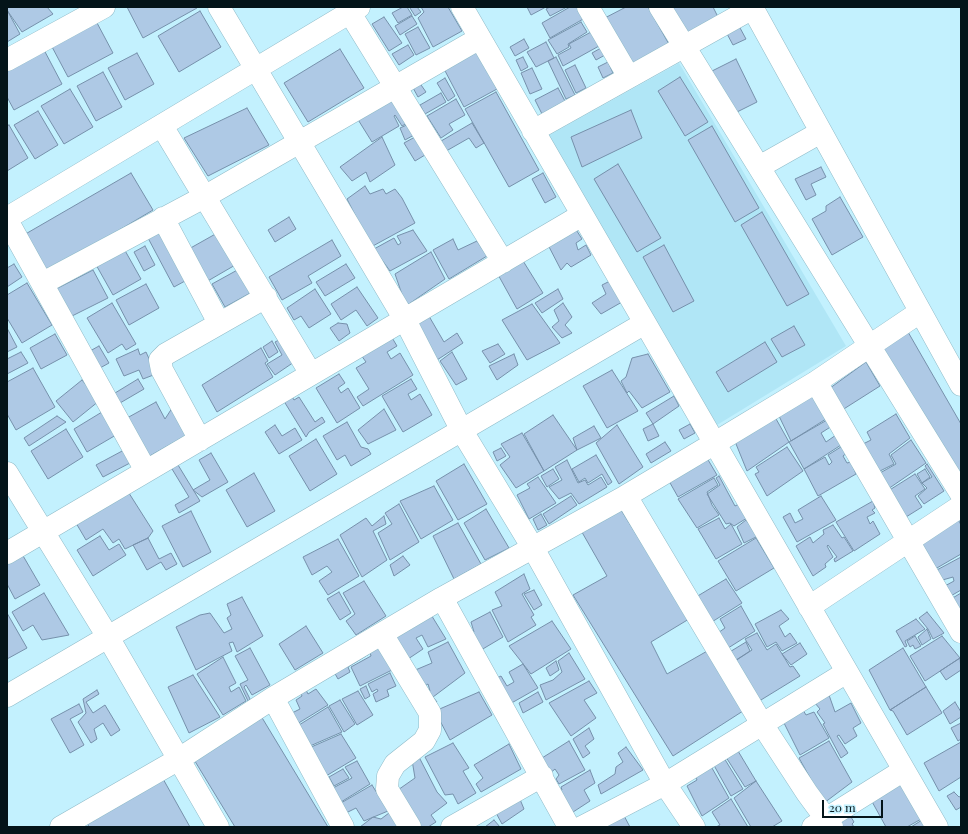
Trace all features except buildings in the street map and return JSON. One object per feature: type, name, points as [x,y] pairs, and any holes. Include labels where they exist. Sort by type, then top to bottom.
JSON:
[{"type":"street","points":[[7,60],[102,7]]},
{"type":"street","points":[[219,7],[405,320],[462,430],[533,548],[665,784],[694,827]]},
{"type":"street","points":[[462,7],[937,827]]},
{"type":"street","points":[[588,7],[629,77]]},
{"type":"street","points":[[660,7],[961,494]]},
{"type":"street","points":[[533,131],[753,7],[961,385]]},
{"type":"street","points":[[146,471],[7,219],[355,10],[396,88],[502,262]]},
{"type":"street","points":[[43,283],[206,196],[396,88],[480,38]]},
{"type":"street","points":[[162,126],[206,196],[312,374]]},
{"type":"street","points":[[759,168],[821,132]]},
{"type":"street","points":[[7,553],[582,215]]},
{"type":"street","points":[[163,218],[219,323]]},
{"type":"street","points":[[200,440],[162,370],[160,360],[166,354],[266,297]]},
{"type":"street","points":[[70,825],[179,759],[273,698],[442,598],[626,496],[715,443],[816,382],[920,312]]},
{"type":"street","points":[[7,696],[645,324]]},
{"type":"street","points":[[816,382],[961,632]]},
{"type":"street","points":[[7,473],[108,637],[218,827]]},
{"type":"street","points":[[626,496],[762,724],[807,794],[824,824],[904,770]]},
{"type":"street","points":[[809,607],[961,506]]},
{"type":"street","points":[[442,598],[569,827]]},
{"type":"street","points":[[382,634],[430,713],[430,730],[424,741],[395,764],[388,776],[387,789],[410,827]]},
{"type":"street","points":[[582,827],[665,784],[847,672]]},
{"type":"street","points":[[273,698],[343,827]]},
{"type":"street","points":[[452,827],[542,776]]},
{"type":"shaded area","points":[[679,63],[846,346],[717,425],[546,137]]}]
